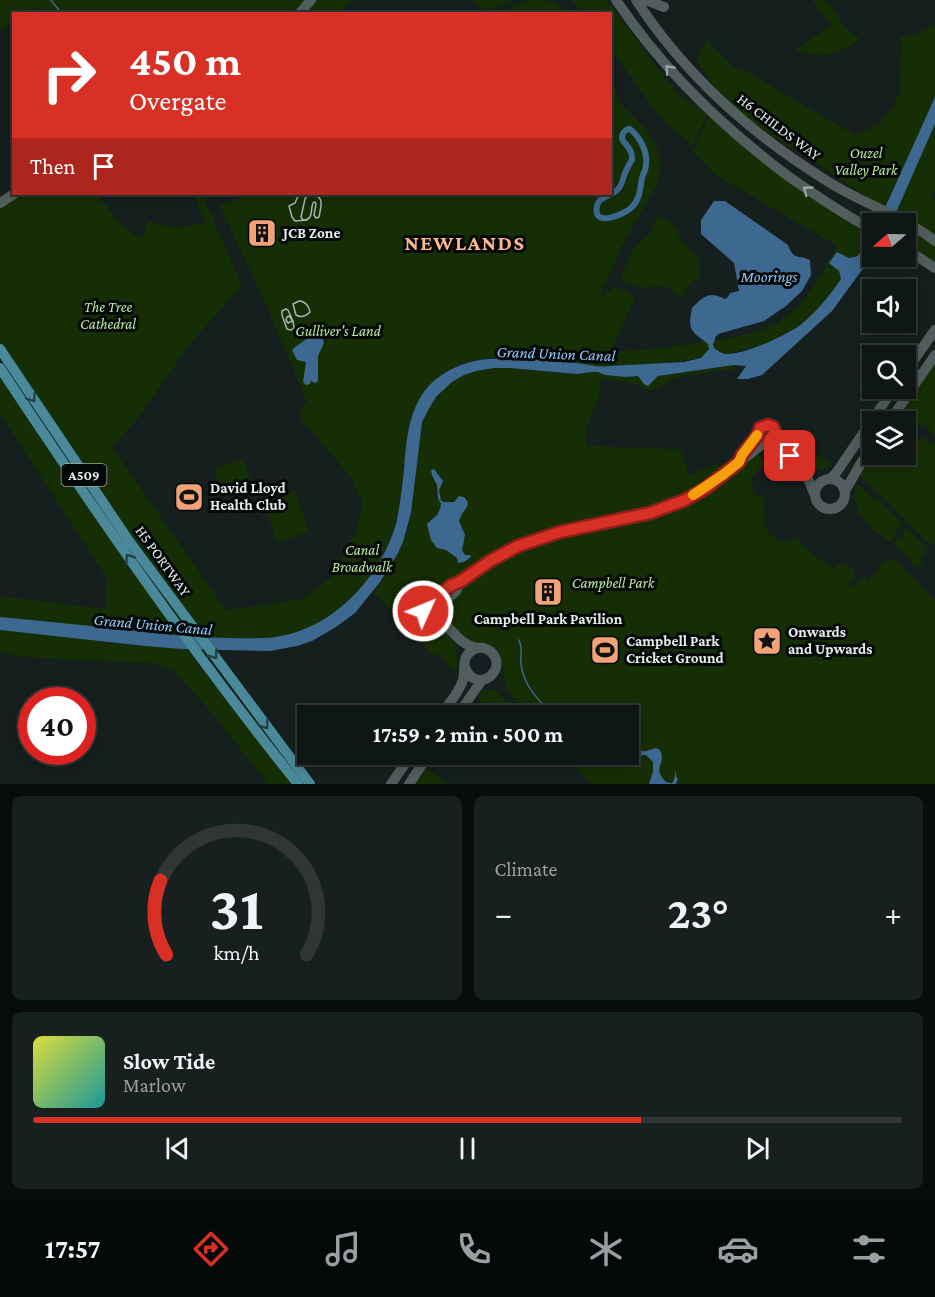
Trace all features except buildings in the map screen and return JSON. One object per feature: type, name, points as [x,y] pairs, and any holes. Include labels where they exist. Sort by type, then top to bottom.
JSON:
[{"type":"main road","name":"H5 PORTWAY","points":[[0,349],[118,525],[220,684],[298,784]]},
{"type":"main road","name":"H5 PORTWAY","points":[[0,368],[100,517],[167,603],[230,678],[310,784]]},
{"type":"street","points":[[301,12],[311,0]]},
{"type":"street","name":"H6 CHILDS WAY","points":[[616,0],[663,63],[705,106],[762,156],[819,198],[862,224]]},
{"type":"street","name":"H6 CHILDS WAY","points":[[636,0],[675,53],[712,93],[772,144],[828,182],[903,221],[935,241]]},
{"type":"street","points":[[646,0],[663,8]]},
{"type":"street","points":[[635,28],[648,18]]},
{"type":"street","points":[[916,256],[935,268]]},
{"type":"street","points":[[916,357],[935,330]]},
{"type":"street","points":[[897,411],[935,355]]},
{"type":"street","points":[[814,493],[818,485],[838,470],[886,399]]},
{"type":"street","points":[[763,440],[760,428],[765,425],[773,427],[783,449]]},
{"type":"street","points":[[482,680],[473,678],[466,671],[462,643],[436,607],[456,591],[461,581],[499,555],[533,540],[650,513],[685,500],[706,488],[744,459],[763,440],[775,438],[776,432]]},
{"type":"street","points":[[763,440],[783,449],[803,469],[816,501],[828,510],[841,505],[845,491],[862,462]]},
{"type":"street","points":[[803,469],[840,482],[845,491]]},
{"type":"street","points":[[462,643],[490,651],[496,661],[494,673],[482,680],[464,705]]},
{"type":"street","points":[[448,705],[463,681],[465,663],[470,652],[477,648]]},
{"type":"street","points":[[391,784],[404,765]]},
{"type":"street","points":[[408,784],[421,765]]},
{"type":"green space","points":[[0,0],[304,0],[293,12],[41,12],[37,7],[29,12],[12,12],[12,23],[0,30]]},
{"type":"green space","points":[[315,0],[351,0],[342,12],[305,12]]},
{"type":"green space","points":[[473,0],[513,0],[485,11],[477,7]]},
{"type":"green space","points":[[530,0],[542,0],[559,5],[566,12],[500,12]]},
{"type":"green space","points":[[571,0],[607,0],[678,94],[707,115],[692,147],[655,111],[612,50],[612,12],[583,12]]},
{"type":"green space","points":[[812,0],[825,0],[844,27],[860,39],[829,54],[822,55],[795,50],[831,25]]},
{"type":"green space","name":"Ouzel Valley Park","points":[[935,25],[935,97],[881,213],[878,213],[882,206],[746,117],[717,89],[698,61],[700,49],[707,40],[733,67],[746,71],[855,135],[881,123],[900,94],[901,36],[913,35]]},
{"type":"green space","points":[[612,82],[619,102],[646,129],[653,140],[659,152],[661,166],[658,183],[621,248],[602,288],[600,297],[613,287],[629,291],[628,296],[636,295],[611,352],[727,338],[762,330],[784,319],[800,304],[812,288],[837,246],[714,174],[693,152],[711,112],[724,124],[862,222],[862,249],[858,256],[849,258],[837,252],[829,263],[839,271],[841,279],[826,300],[795,329],[752,348],[662,363],[599,367],[563,362],[495,358],[476,360],[457,366],[437,378],[424,392],[409,427],[399,508],[382,557],[368,579],[343,605],[329,616],[305,629],[287,635],[264,638],[228,638],[0,617],[0,596],[105,609],[107,578],[0,414],[0,368],[166,610],[179,610],[0,349],[0,205],[14,195],[99,195],[122,225],[142,239],[149,221],[176,227],[205,223],[194,195],[205,195],[207,205],[242,286],[190,344],[139,417],[112,447],[226,610],[303,599],[335,574],[357,529],[362,502],[351,477],[302,421],[298,411],[307,402],[263,298],[220,206],[245,195],[612,195]]},
{"type":"green space","points":[[935,124],[935,191],[931,196],[935,199],[935,241],[916,226],[916,213],[896,211]]},
{"type":"green space","points":[[657,215],[672,223],[684,244],[700,259],[700,282],[694,279],[682,298],[666,286],[642,288],[620,280],[632,250],[649,235]]},
{"type":"green space","points":[[916,233],[935,246],[935,263],[916,251]]},
{"type":"green space","points":[[935,363],[935,436],[924,424],[919,426],[916,424],[916,411],[904,411],[903,408],[909,399],[916,399],[916,390]]},
{"type":"green space","name":"Campbell Park","points":[[734,365],[736,369],[683,376],[672,379],[656,389],[648,390],[632,383],[609,379],[600,380],[599,399],[586,432],[586,445],[680,449],[689,475],[712,466],[735,462],[755,451],[766,463],[752,477],[753,494],[765,500],[766,528],[776,539],[781,543],[798,538],[809,552],[834,568],[839,564],[849,566],[854,572],[855,580],[846,586],[854,585],[865,575],[869,581],[883,561],[894,559],[935,600],[935,784],[591,784],[573,765],[639,765],[639,705],[520,705],[507,691],[499,650],[486,644],[481,648],[450,636],[457,654],[456,674],[438,654],[436,657],[430,653],[373,591],[390,567],[408,528],[422,422],[431,405],[456,379],[476,371],[494,368],[577,374],[592,371],[605,375],[639,376],[644,384],[650,385],[657,376]]},
{"type":"green space","points":[[916,438],[919,440],[925,438],[935,445],[935,542],[931,546],[859,474],[865,465],[916,465]]},
{"type":"green space","points":[[813,452],[832,464],[820,470],[810,467],[803,462]]},
{"type":"green space","points":[[243,459],[253,487],[224,497],[214,469]]},
{"type":"green space","points":[[856,483],[874,500],[876,498],[903,524],[899,530],[895,527],[897,533],[890,543],[866,523],[859,512],[855,499]]},
{"type":"green space","points":[[295,490],[309,532],[277,543],[263,500]]},
{"type":"green space","points":[[906,527],[928,549],[921,558],[923,563],[917,568],[894,544],[900,535],[902,538],[904,536],[902,533]]},
{"type":"green space","points":[[0,630],[187,649],[215,686],[229,696],[298,784],[266,784],[210,711],[173,670],[150,663],[15,656],[0,651]]},
{"type":"green space","points":[[490,689],[498,692],[507,702],[510,701],[513,705],[485,705],[477,697],[482,691]]},
{"type":"green space","points":[[424,770],[430,771],[448,784],[411,784]]},
{"type":"water","points":[[935,97],[935,124],[896,213],[882,213]]},
{"type":"water","name":"Moorings","points":[[714,201],[725,201],[788,245],[794,255],[810,260],[811,275],[802,291],[786,306],[764,321],[718,334],[713,343],[714,348],[724,354],[744,351],[767,343],[804,322],[824,302],[841,279],[839,271],[829,263],[837,252],[849,258],[858,256],[862,249],[862,267],[864,267],[832,311],[762,375],[748,379],[737,379],[746,366],[734,365],[658,376],[648,386],[638,376],[605,375],[598,372],[577,374],[510,368],[476,371],[452,382],[437,396],[422,422],[411,513],[397,555],[380,582],[355,613],[312,641],[270,651],[181,649],[0,630],[0,617],[177,635],[258,638],[290,634],[326,618],[356,593],[369,577],[389,543],[399,510],[409,427],[418,401],[435,380],[458,366],[491,359],[577,363],[600,367],[684,362],[701,358],[709,349],[708,344],[692,330],[690,322],[692,308],[707,296],[715,295],[725,299],[730,293],[739,291],[734,263],[701,234],[701,220]]},
{"type":"water","points":[[315,332],[322,337],[324,343],[318,356],[318,381],[315,383],[311,381],[306,385],[303,382],[306,362],[297,360],[292,350]]},
{"type":"water","points":[[434,469],[443,481],[439,490],[441,501],[454,502],[459,496],[464,497],[468,502],[459,521],[465,535],[462,550],[465,555],[471,557],[464,562],[458,563],[457,558],[446,550],[437,548],[431,540],[427,524],[437,515],[441,504],[431,470]]},
{"type":"water","points":[[639,748],[641,751],[656,748],[660,750],[662,759],[660,773],[666,782],[672,783],[676,770],[678,779],[676,784],[649,784],[653,762],[646,755],[639,756]]},
{"type":"waterway","points":[[51,0],[60,12]]},
{"type":"waterway","points":[[608,195],[598,203],[599,217],[609,218],[627,211],[634,205],[639,194],[646,167],[646,155],[640,140],[634,132],[628,129]]},
{"type":"waterway","points":[[612,193],[619,187],[632,160],[631,151],[622,139],[623,133],[628,129]]},
{"type":"waterway","points":[[519,640],[522,672],[529,687],[543,705]]},
{"type":"railway","points":[[299,195],[295,203],[289,206],[292,217],[295,221],[307,220]]},
{"type":"railway","points":[[307,195],[301,217],[303,220],[309,218],[315,202],[314,215],[316,218],[319,217],[321,201],[318,196],[314,195]]},
{"type":"railway","points":[[299,301],[308,306],[310,312],[307,315],[296,315],[293,304],[299,301]]},
{"type":"railway","points":[[293,321],[289,316],[286,320],[288,323],[292,321],[292,319],[288,310],[282,311],[287,329],[294,328],[293,321]]},
{"type":"slow traffic","points":[[693,495],[706,488],[739,462],[757,435]]},
{"type":"place","name":"JCB Zone","points":[[262,233]]},
{"type":"place","name":"David Lloyd Health Club","points":[[189,497]]},
{"type":"place","name":"Campbell Park Pavilion","points":[[548,592]]},
{"type":"place","name":"Onwards and Upwards","points":[[767,641]]},
{"type":"place","name":"Campbell Park Cricket Ground","points":[[605,650]]},
{"type":"district","name":"NEWLANDS","points":[[465,243]]},
{"type":"route","points":[[423,611],[426,600],[437,596],[499,555],[518,546],[560,532],[650,513],[685,500],[706,488],[739,462],[762,426],[771,425],[775,429],[783,449],[790,456]]},
{"type":"park label","name":"The Tree Cathedral","points":[[108,316]]},
{"type":"park label","name":"Gulliver's Land","points":[[338,331]]},
{"type":"park label","name":"Canal Broadwalk","points":[[362,558]]},
{"type":"water label","name":"Grand Union Canal","points":[[556,353]]},
{"type":"water label","name":"Grand Union Canal","points":[[153,624]]}]
